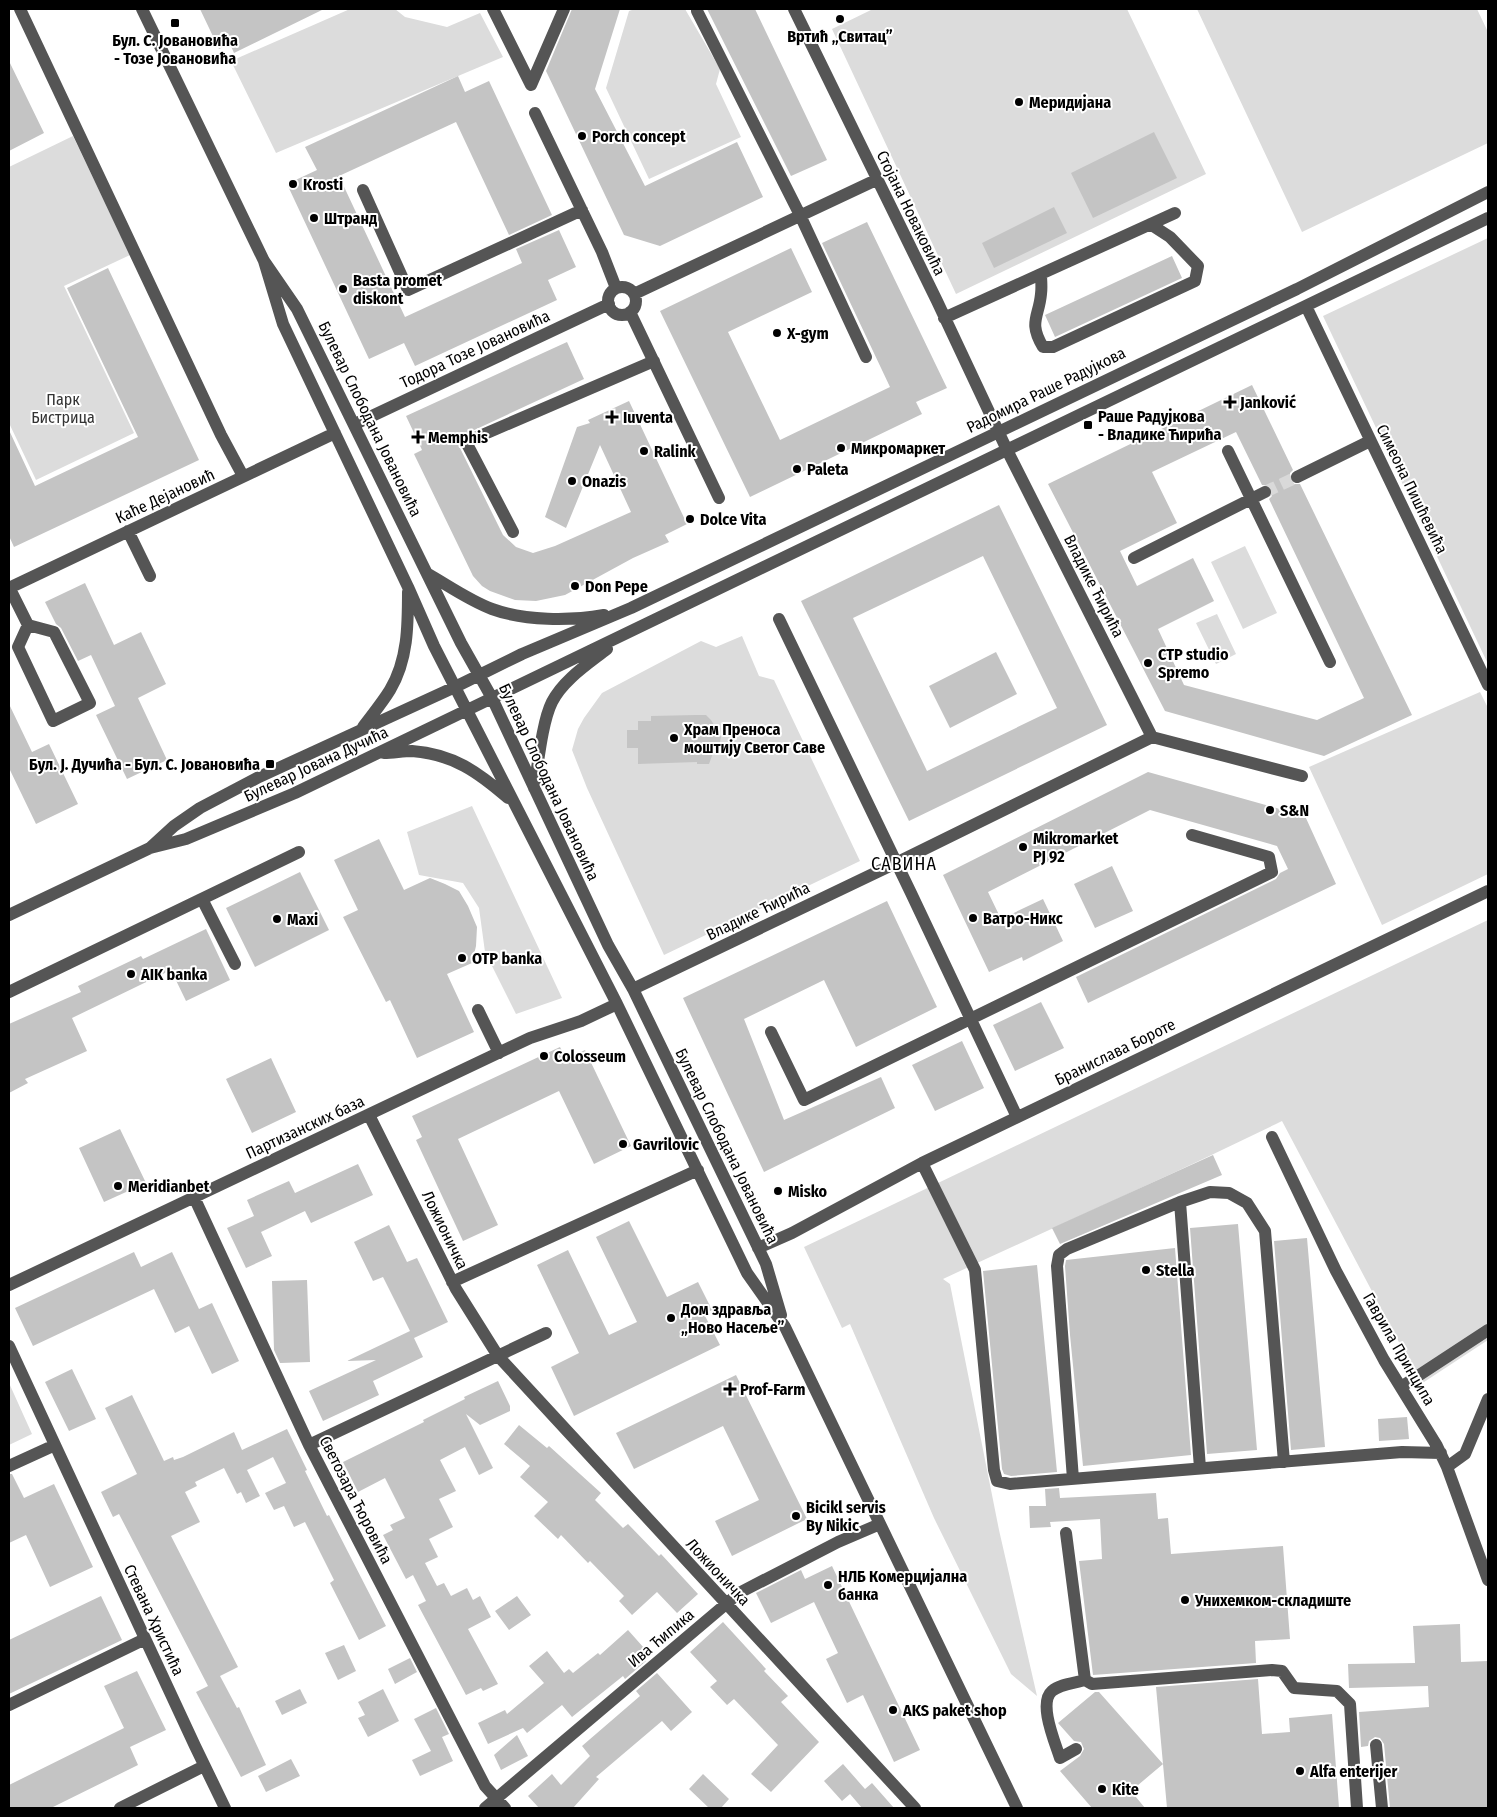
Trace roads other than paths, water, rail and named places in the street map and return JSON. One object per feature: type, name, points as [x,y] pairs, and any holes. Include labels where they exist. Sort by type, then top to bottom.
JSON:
[{"type":"street","points":[[20,9],[221,435],[243,476]]},
{"type":"street","name":"Булевар Слободана Јовановића","points":[[142,9],[264,261],[297,309],[479,676],[492,698],[608,945],[633,989],[766,1264],[785,1327]]},
{"type":"street","points":[[493,9],[531,85],[564,9]]},
{"type":"street","name":"Стојана Новаковића","points":[[794,9],[998,431]]},
{"type":"street","points":[[697,11],[800,215],[866,357]]},
{"type":"street","points":[[535,112],[602,252],[616,288]]},
{"type":"street","points":[[634,294],[876,180]]},
{"type":"street","points":[[363,190],[408,290],[582,210]]},
{"type":"street","name":"Радомира Раше Радујкова","points":[[479,676],[522,654],[621,613],[1297,289],[1488,192]]},
{"type":"street","points":[[944,318],[1175,213]]},
{"type":"street","points":[[492,698],[1488,218]]},
{"type":"street","points":[[1041,274],[1042,294],[1035,316],[1036,335],[1043,346],[1053,347],[1195,280],[1198,266],[1170,237],[1150,224]]},
{"type":"street","name":"Булевар Слободана Јовановића","points":[[264,261],[283,324],[408,587],[434,646],[617,1004],[748,1273],[785,1327],[1016,1808]]},
{"type":"street","points":[[626,287],[634,294],[636,304],[630,312],[620,314],[611,309],[609,304],[610,295],[616,288],[626,287]]},
{"type":"street","name":"Тодора Тозе Јовановића","points":[[355,424],[609,304]]},
{"type":"street","name":"Симеона Пишћевића","points":[[1306,306],[1488,685]]},
{"type":"street","points":[[630,312],[719,498]]},
{"type":"street","points":[[513,532],[466,442],[654,361]]},
{"type":"street","name":"Владике Ћирића","points":[[633,989],[896,863],[1152,737],[998,431]]},
{"type":"street","name":"Каће Дејановић","points":[[9,588],[335,433]]},
{"type":"street","points":[[1297,477],[1370,441]]},
{"type":"street","points":[[1228,451],[1330,662]]},
{"type":"street","points":[[1134,558],[1265,492]]},
{"type":"street","points":[[128,531],[150,576]]},
{"type":"street","points":[[428,574],[486,606],[519,617],[596,617],[621,613]]},
{"type":"street","points":[[362,729],[391,688],[404,653],[408,626],[408,587]]},
{"type":"street","points":[[9,588],[28,625],[54,632],[90,704],[53,721],[18,646],[28,625]]},
{"type":"street","points":[[779,619],[1017,1117]]},
{"type":"street","points":[[534,788],[546,722],[552,702],[565,685],[577,674],[630,632]]},
{"type":"street","name":"Булевар Јована Дучића","points":[[150,848],[174,826],[200,808],[258,777],[479,676]]},
{"type":"street","name":"Булевар Јована Дучића","points":[[9,915],[150,848],[186,839],[295,793],[492,698]]},
{"type":"street","points":[[1152,737],[1302,776]]},
{"type":"street","points":[[377,754],[412,751],[446,758],[482,776],[513,802]]},
{"type":"street","points":[[771,1032],[804,1100],[1272,872],[1269,857],[1192,835]]},
{"type":"street","points":[[9,992],[299,852]]},
{"type":"street","name":"Бранислава Бороте","points":[[758,1248],[792,1233],[922,1163],[1488,890]]},
{"type":"street","points":[[202,899],[235,964]]},
{"type":"street","name":"Партизанских база","points":[[9,1285],[530,1038],[581,1021],[617,1004]]},
{"type":"street","points":[[478,1010],[498,1053]]},
{"type":"street","name":"Ложионичка","points":[[369,1115],[452,1282],[498,1356],[915,1808]]},
{"type":"street","name":"Гаврила Принципа","points":[[1272,1137],[1336,1271],[1384,1360],[1447,1467],[1488,1580]]},
{"type":"street","points":[[922,1163],[975,1270],[994,1470],[997,1481],[1010,1484],[1402,1452],[1440,1454]]},
{"type":"street","points":[[452,1282],[698,1170]]},
{"type":"street","points":[[1072,1479],[1057,1266],[1059,1255],[1067,1249],[1180,1202],[1210,1192],[1229,1193],[1247,1203],[1265,1231],[1284,1462]]},
{"type":"street","name":"Светозара Ћоровића","points":[[194,1198],[309,1445],[485,1786],[500,1804]]},
{"type":"street","points":[[1180,1202],[1200,1468]]},
{"type":"street","points":[[1401,1387],[1488,1330]]},
{"type":"street","points":[[309,1445],[546,1333]]},
{"type":"street","name":"Стевана Христића","points":[[9,1346],[204,1766],[226,1808]]},
{"type":"street","points":[[1447,1467],[1465,1454],[1488,1399]]},
{"type":"street","points":[[9,1466],[55,1445]]},
{"type":"street","name":"Ива Ћипика","points":[[485,1808],[500,1804],[739,1593],[838,1542],[880,1524]]},
{"type":"street","points":[[1066,1533],[1085,1680]]},
{"type":"street","points":[[9,1705],[145,1639]]},
{"type":"street","points":[[1076,1749],[1060,1758],[1045,1708],[1046,1698],[1057,1687],[1085,1680],[1092,1684],[1272,1670],[1282,1671],[1294,1688],[1337,1691],[1350,1704],[1357,1808]]},
{"type":"street","points":[[1376,1745],[1382,1808]]},
{"type":"street","points":[[120,1808],[204,1766]]},
{"type":"tunnel","points":[[1265,492],[1297,477]]},
{"type":"place","name":"Вртић „Свитац”","points":[[840,19]]},
{"type":"place","name":"Бул. С. Јовановића - Тозе Јовановића","points":[[175,23]]},
{"type":"place","name":"Меридијана","points":[[1019,102]]},
{"type":"place","name":"Porch concept","points":[[582,136]]},
{"type":"place","name":"Krosti","points":[[293,184]]},
{"type":"place","name":"Штранд","points":[[314,218]]},
{"type":"place","name":"Basta promet diskont","points":[[343,289]]},
{"type":"place","name":"X-gym","points":[[777,333]]},
{"type":"place","name":"Janković","points":[[1230,402]]},
{"type":"place","name":"Iuventa","points":[[612,417]]},
{"type":"place","name":"Раше Радујкова - Владике Ћирића","points":[[1088,425]]},
{"type":"place","name":"Memphis","points":[[418,437]]},
{"type":"place","name":"Микромаркет","points":[[841,448]]},
{"type":"place","name":"Ralink","points":[[644,451]]},
{"type":"place","name":"Paleta","points":[[797,469]]},
{"type":"place","name":"Onazis","points":[[572,481]]},
{"type":"place","name":"Dolce Vita","points":[[690,519]]},
{"type":"place","name":"Don Pepe","points":[[575,586]]},
{"type":"place","name":"CTP studio Spremo","points":[[1148,663]]},
{"type":"place","name":"Храм Преноса моштију Светог Саве","points":[[674,738]]},
{"type":"place","name":"Бул. Ј. Дучића - Бул. С. Јовановића","points":[[270,764]]},
{"type":"place","name":"S&N","points":[[1270,810]]},
{"type":"place","name":"Mikromarket PJ 92","points":[[1023,847]]},
{"type":"place","name":"Ватро-Никс","points":[[973,918]]},
{"type":"place","name":"Maxi","points":[[277,919]]},
{"type":"place","name":"OTP banka","points":[[462,958]]},
{"type":"place","name":"AIK banka","points":[[131,974]]},
{"type":"place","name":"Colosseum","points":[[544,1056]]},
{"type":"place","name":"Gavrilovic","points":[[623,1144]]},
{"type":"place","name":"Meridianbet","points":[[118,1186]]},
{"type":"place","name":"Misko","points":[[778,1191]]},
{"type":"place","name":"Stella","points":[[1146,1270]]},
{"type":"place","name":"Дом здравља „Ново Насеље”","points":[[671,1318]]},
{"type":"place","name":"Prof-Farm","points":[[730,1389]]},
{"type":"place","name":"Bicikl servis By Nikic","points":[[796,1516]]},
{"type":"place","name":"НЛБ Комерцијална банка","points":[[828,1585]]},
{"type":"place","name":"Унихемком-складиште","points":[[1185,1600]]},
{"type":"place","name":"AKS paket shop","points":[[893,1710]]},
{"type":"place","name":"Alfa enterijer","points":[[1300,1771]]},
{"type":"place","name":"Kite","points":[[1102,1789]]},
{"type":"district","name":"САВИНА","points":[[904,864]]},
{"type":"park label","name":"Парк Бистрица","points":[[63,408]]}]
